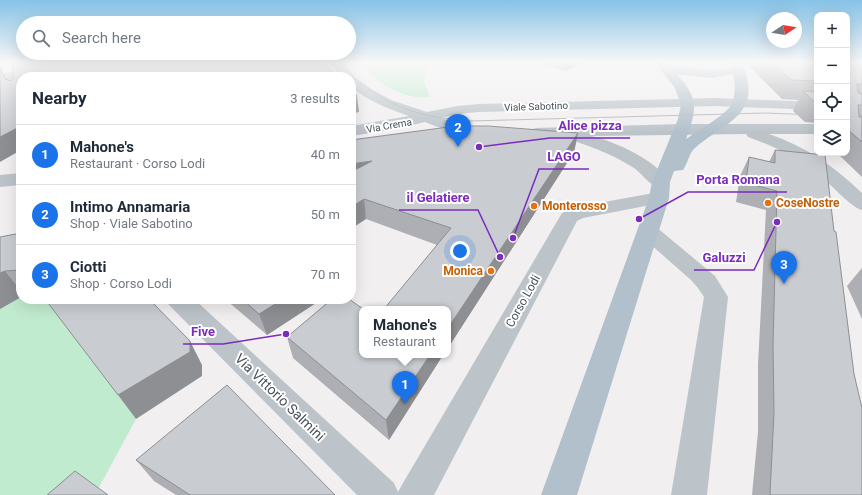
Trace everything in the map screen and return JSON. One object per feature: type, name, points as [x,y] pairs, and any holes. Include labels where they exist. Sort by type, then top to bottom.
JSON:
[{"type":"main road","points":[[559,495],[648,231],[660,190],[687,115],[687,102],[680,86]]},
{"type":"main road","points":[[660,190],[669,185],[686,147],[735,111],[740,102],[742,92],[741,86]]},
{"type":"street","points":[[359,86],[372,96],[397,108],[450,128],[462,132],[492,134]]},
{"type":"street","name":"Viale Sabotino","points":[[426,118],[457,110],[479,108],[687,102],[740,102],[814,106]]},
{"type":"street","name":"Via Crema","points":[[356,130],[426,118]]},
{"type":"street","points":[[520,133],[811,129]]},
{"type":"street","points":[[739,130],[780,144],[806,158],[841,184],[862,204]]},
{"type":"street","points":[[557,133],[589,140],[621,152],[642,165],[660,190]]},
{"type":"street","points":[[0,181],[16,179]]},
{"type":"street","name":"Corso Lodi","points":[[414,495],[570,217],[577,213],[660,190]]},
{"type":"street","points":[[648,231],[699,274],[707,282],[716,297],[689,495]]},
{"type":"street","name":"Via Vittorio Salmini","points":[[183,304],[382,495]]},
{"type":"green space","points":[[387,86],[425,86],[430,97],[410,96]]},
{"type":"green space","points":[[16,300],[16,304],[50,304],[136,419],[97,491],[92,495],[0,495],[0,309]]},
{"type":"building","points":[[0,86],[16,86],[16,129],[0,137]]},
{"type":"building","points":[[850,86],[857,86],[858,93],[862,94],[862,105],[858,105],[859,117],[862,117],[862,142],[850,132]]},
{"type":"building","points":[[803,91],[814,92],[814,101]]},
{"type":"building","points":[[456,126],[488,126],[578,133],[451,324],[451,306],[386,306],[451,228],[364,199],[356,204],[356,169],[372,161],[356,163],[356,139]]},
{"type":"building","points":[[775,150],[814,154],[814,156],[825,156],[854,374],[862,408],[862,495],[770,494],[774,413],[773,345],[777,191],[746,183],[749,157],[775,163]]},
{"type":"building","points":[[16,234],[16,270],[0,273],[0,237]]},
{"type":"building","points":[[49,304],[154,304],[190,341],[190,352],[118,395]]},
{"type":"building","points":[[248,304],[275,304],[259,314]]},
{"type":"building","points":[[326,304],[356,304],[359,306],[359,358],[428,358],[386,420],[287,337]]},
{"type":"building","points":[[227,385],[335,495],[190,495],[136,460]]},
{"type":"building","points":[[75,471],[108,495],[47,495]]},
{"type":"tram line","points":[[365,86],[383,99],[415,112],[471,121],[765,113],[814,115]]},
{"type":"place","name":"Intimo Annamaria","points":[[458,147]]},
{"type":"place","name":"Alice pizza","points":[[479,147]]},
{"type":"place","name":"CoseNostre","points":[[768,203]]},
{"type":"place","name":"Monterosso","points":[[534,206]]},
{"type":"place","name":"Porta Romana","points":[[639,219]]},
{"type":"place","name":"Galuzzi","points":[[777,222]]},
{"type":"place","name":"LAGO","points":[[513,238]]},
{"type":"place","name":"il Gelatiere","points":[[500,257]]},
{"type":"place","name":"Monica","points":[[491,271]]},
{"type":"place","name":"Ciotti","points":[[784,284]]},
{"type":"place","name":"Five","points":[[286,334]]},
{"type":"place","name":"Mahone's","points":[[405,404]]}]
